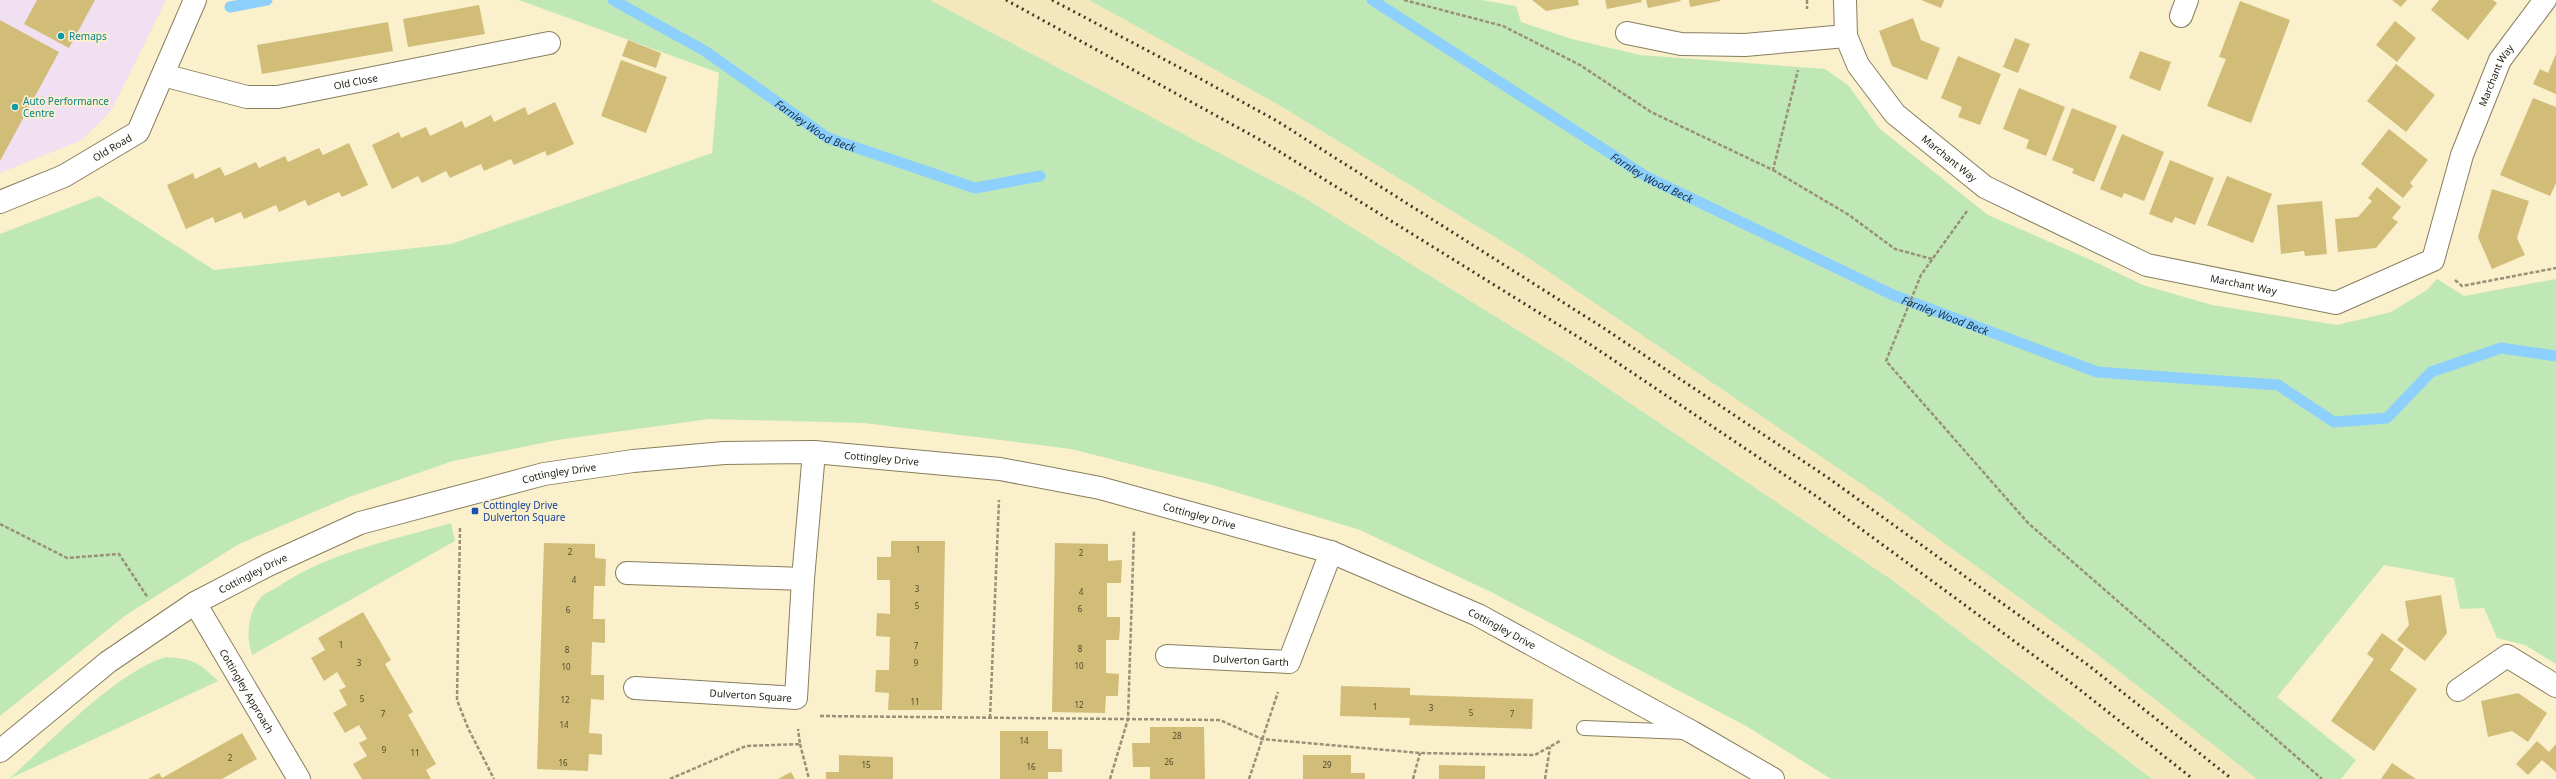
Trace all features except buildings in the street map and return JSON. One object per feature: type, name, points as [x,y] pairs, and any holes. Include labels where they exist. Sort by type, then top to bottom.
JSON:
[{"type":"street","name":"Old Road","points":[[0,202],[64,176],[138,132],[195,0]]},
{"type":"street","name":"Marchant Way","points":[[1845,0],[1846,36],[1858,65],[1895,114],[1985,187],[2146,265],[2336,303],[2432,260],[2462,155],[2500,60],[2545,0]]},
{"type":"street","points":[[1627,33],[1681,44],[1744,45],[1846,36]]},
{"type":"street","name":"Old Close","points":[[163,75],[247,97],[278,97],[549,43]]},
{"type":"street","name":"Cottingley Drive","points":[[0,751],[108,662],[195,603],[268,564],[360,523],[544,474],[633,461],[724,453],[814,452],[1000,469],[1100,488],[1331,552],[1478,615],[1692,732],[1773,779]]},
{"type":"street","name":"Dulverton Square","points":[[635,688],[797,707],[803,579],[814,452]]},
{"type":"street","name":"Dulverton Garth","points":[[1167,656],[1289,662],[1331,552]]},
{"type":"street","points":[[627,573],[803,579]]},
{"type":"street","name":"Cottingley Approach","points":[[195,603],[299,779]]},
{"type":"street","points":[[2458,690],[2507,656],[2556,686]]},
{"type":"lane","points":[[1584,728],[1692,732]]},
{"type":"path","points":[[1404,0],[1503,26],[1580,65],[1652,112],[1773,170],[1849,215],[1896,249],[1932,259]]},
{"type":"path","points":[[1773,170],[1806,40]]},
{"type":"path","points":[[1985,187],[1921,275],[1886,362],[2028,523],[2322,779]]},
{"type":"path","points":[[2432,260],[2462,286],[2556,268]]},
{"type":"path","points":[[990,718],[1000,469]]},
{"type":"path","points":[[459,496],[458,700],[468,728],[494,779]]},
{"type":"path","points":[[1110,779],[1128,719],[1135,498]]},
{"type":"path","points":[[0,524],[67,558],[119,554],[164,624]]},
{"type":"path","points":[[1249,779],[1289,662]]},
{"type":"path","points":[[809,779],[800,744],[797,707],[990,718],[1220,720],[1262,739],[1420,753],[1535,755],[1584,728]]},
{"type":"path","points":[[670,779],[746,746],[800,744]]},
{"type":"path","points":[[1545,779],[1550,747]]},
{"type":"path","points":[[1413,779],[1420,753]]},
{"type":"shaded area","points":[[0,0],[166,0],[111,111],[82,140],[0,173]]},
{"type":"shaded area","points":[[930,0],[1089,0],[1284,108],[1524,255],[1885,500],[2094,652],[2257,779],[2152,779],[1892,580],[1572,364],[1303,197]]},
{"type":"green space","points":[[519,0],[930,0],[1303,197],[1572,364],[1892,580],[2152,779],[1831,779],[1746,726],[1491,592],[1360,530],[1209,484],[1071,449],[864,423],[709,419],[557,440],[453,461],[349,497],[239,544],[126,615],[0,716],[0,234],[99,196],[214,270],[451,244],[712,153],[719,73]]},
{"type":"green space","points":[[1089,0],[1481,0],[1516,6],[1521,22],[1572,39],[1640,55],[1825,69],[1848,85],[1880,129],[1988,215],[2089,259],[2143,285],[2212,305],[2337,325],[2391,312],[2427,290],[2437,279],[2464,296],[2556,279],[2556,664],[2525,645],[2497,638],[2484,608],[2460,609],[2454,578],[2384,565],[2277,697],[2356,760],[2341,779],[2257,779],[2094,652],[1885,500],[1524,255],[1284,108]]},
{"type":"green space","points":[[451,523],[455,541],[252,655],[249,640],[250,618],[256,604],[265,594],[319,564],[362,548]]},
{"type":"green space","points":[[166,657],[189,660],[200,666],[218,681],[9,779],[63,728],[105,692],[126,677],[147,665]]},
{"type":"waterway","name":"Farnley Wood Beck","points":[[230,7],[267,0]]},
{"type":"waterway","name":"Farnley Wood Beck","points":[[613,0],[705,51],[828,138],[975,188],[1040,176]]},
{"type":"waterway","name":"Farnley Wood Beck","points":[[1372,0],[1647,177],[1893,295],[2097,372],[2278,385],[2334,422],[2387,418],[2431,372],[2501,348],[2556,356]]},
{"type":"railway","points":[[1006,0],[1264,142],[1591,345],[1816,496],[2070,682],[2193,779]]},
{"type":"railway","points":[[1052,0],[1277,121],[1602,327],[1827,477],[2088,665],[2232,779]]},
{"type":"place","name":"Remaps","points":[[61,36]]},
{"type":"place","name":"Auto Performance Centre","points":[[15,107]]},
{"type":"place","name":"Cottingley Drive Dulverton Square","points":[[475,511]]}]
